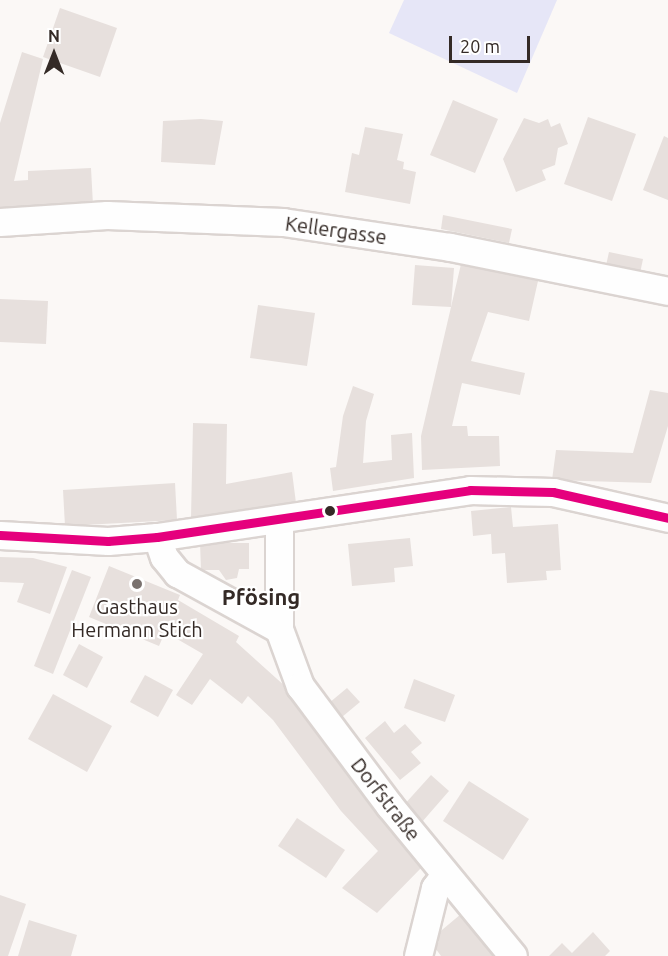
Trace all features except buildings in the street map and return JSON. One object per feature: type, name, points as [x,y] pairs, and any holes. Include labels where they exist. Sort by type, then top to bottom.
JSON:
[{"type":"street","name":"Kellergasse","points":[[0,222],[107,215],[283,222],[450,247],[668,291]]},
{"type":"street","points":[[0,535],[108,541],[157,537],[470,490],[512,489],[553,492],[668,518]]},
{"type":"street","name":"Dorfstraße","points":[[279,519],[279,629],[300,686],[445,874],[513,956]]},
{"type":"street","points":[[157,537],[164,557],[177,573],[279,629]]},
{"type":"street","points":[[418,956],[435,888],[445,874]]},
{"type":"shaded area","points":[[404,0],[557,0],[517,93],[389,33]]},
{"type":"transit line","points":[[0,535],[108,541],[157,537],[470,490],[553,492],[668,518]]},
{"type":"place","name":"Gasthaus Hermann Stich","points":[[137,584]]},
{"type":"district","name":"Pfösing","points":[[261,597]]}]
